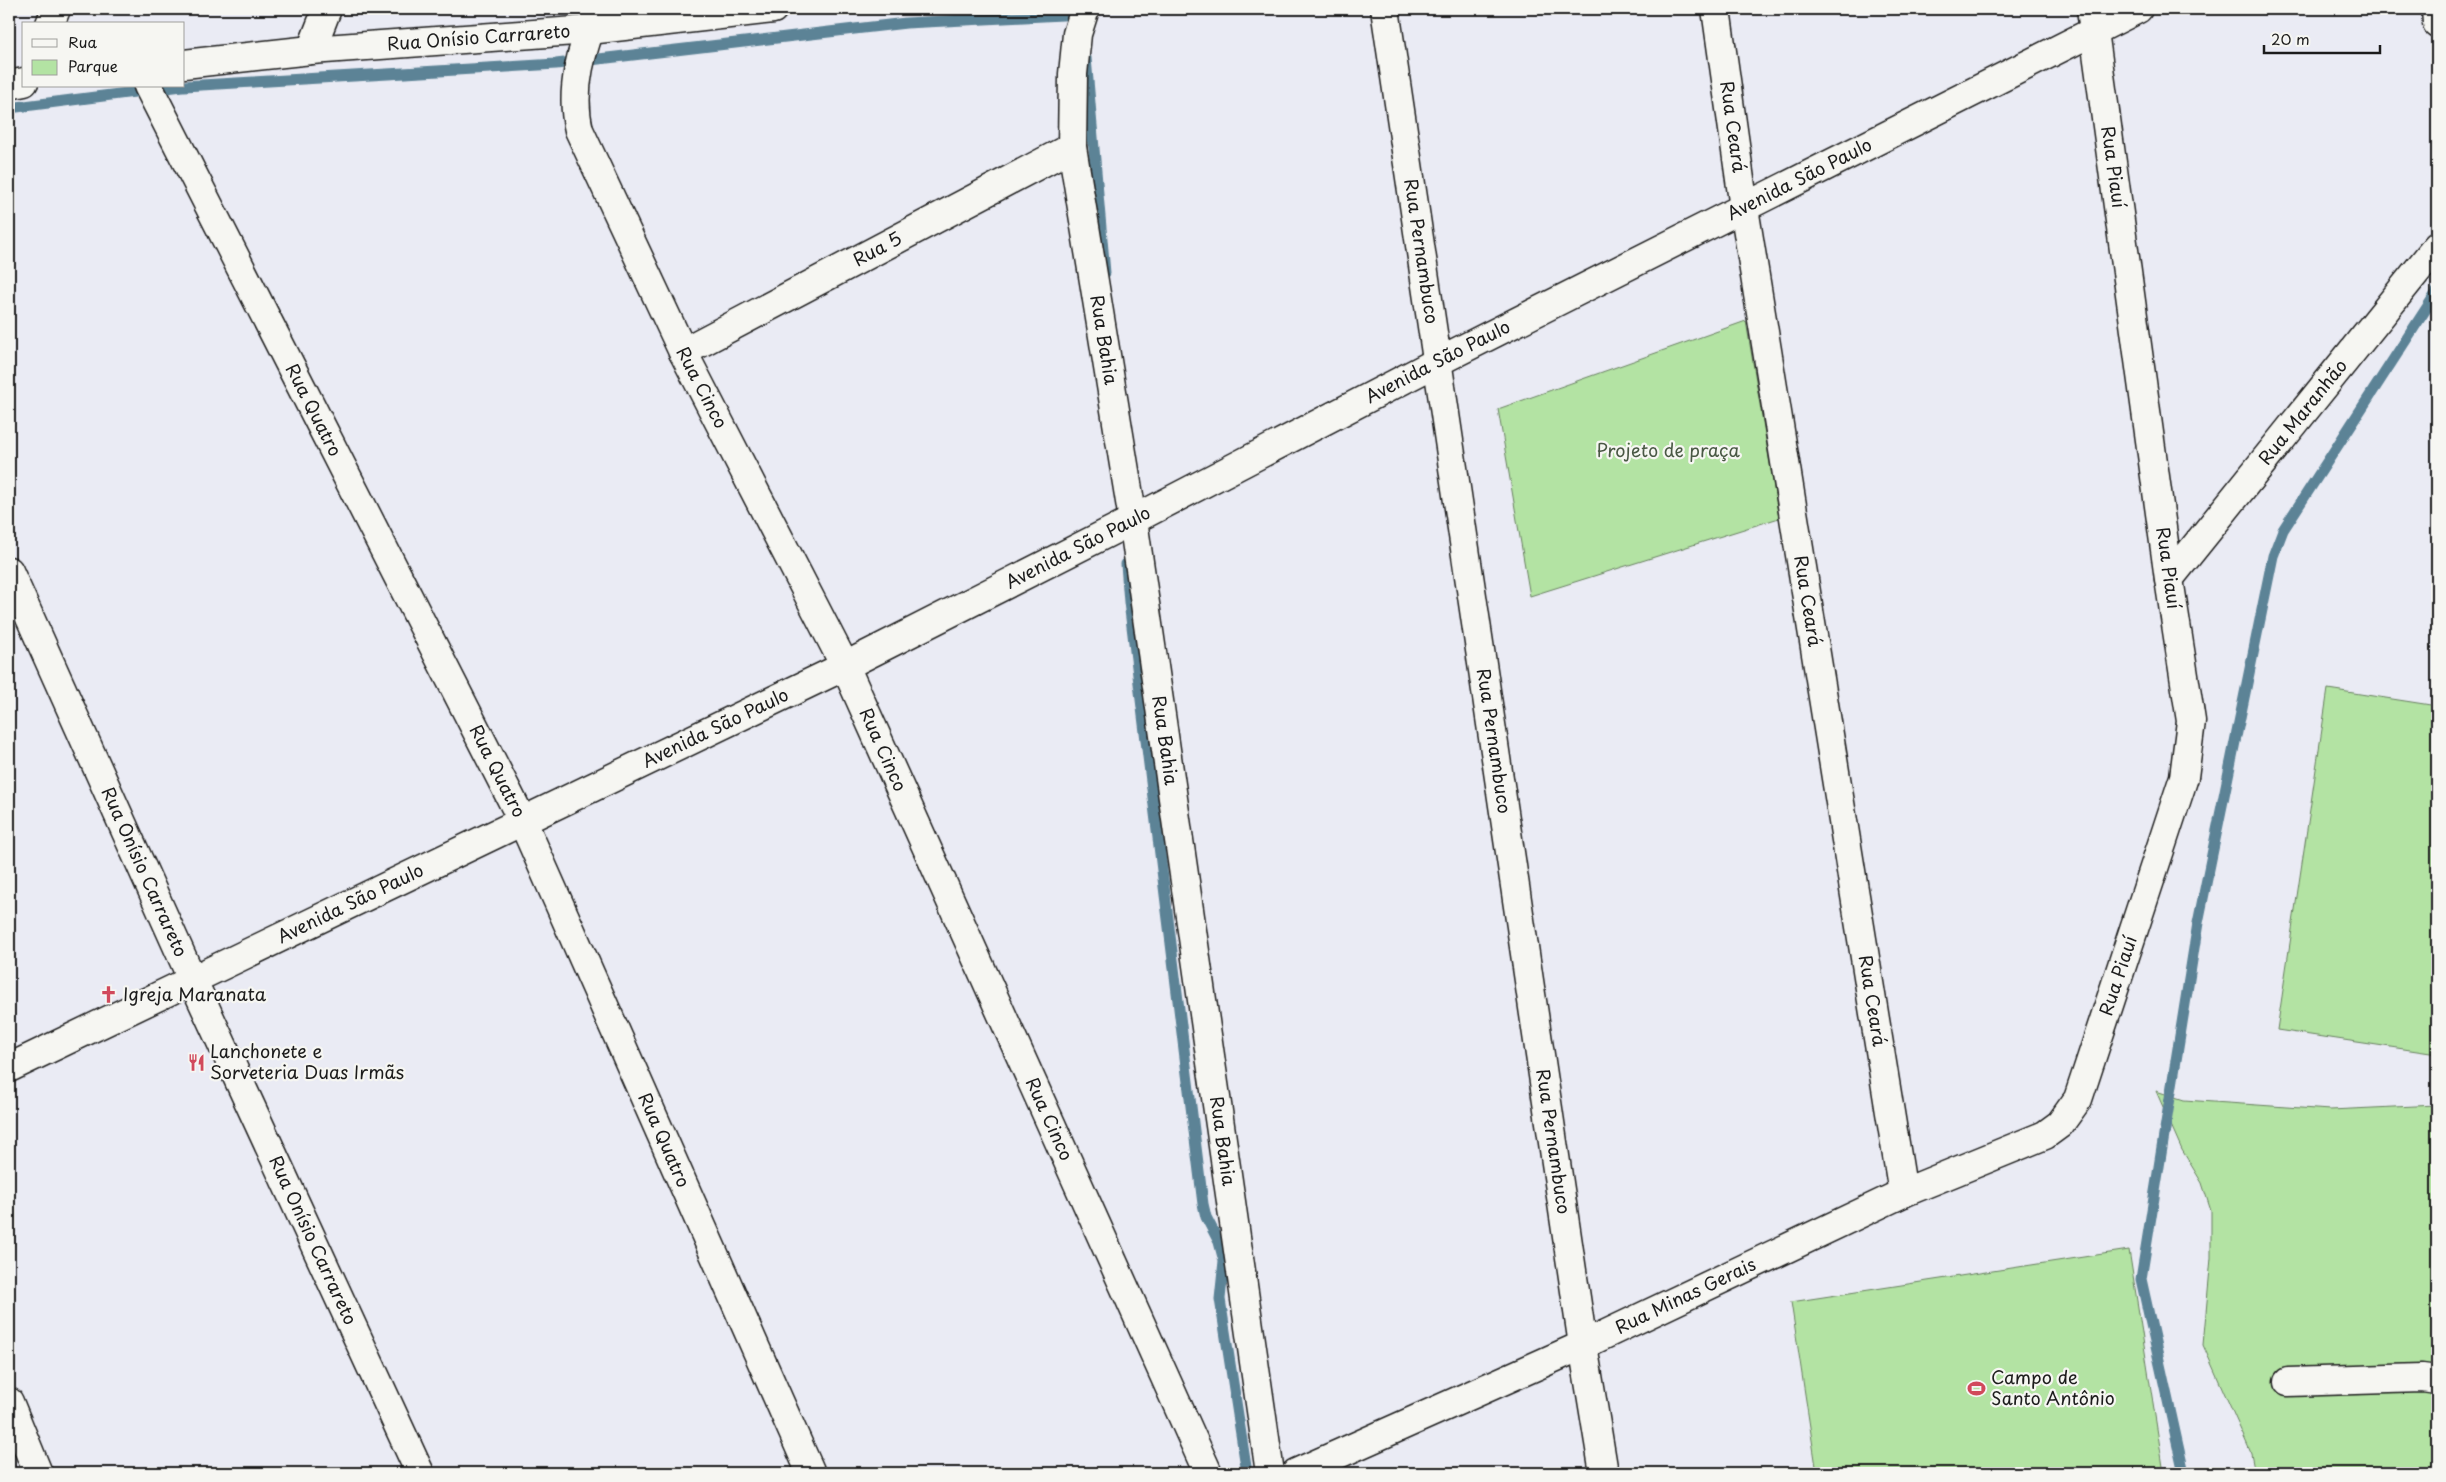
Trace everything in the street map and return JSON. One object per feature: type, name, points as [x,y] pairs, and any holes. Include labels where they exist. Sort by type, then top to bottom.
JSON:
[{"type":"street","points":[[51,22],[56,9]]},
{"type":"street","points":[[311,50],[327,9]]},
{"type":"street","name":"Rua Onísio Carrareto","points":[[185,64],[593,19],[773,9]]},
{"type":"street","name":"Rua Bahia","points":[[1085,9],[1077,34],[1073,74],[1072,146],[1133,520],[1270,1473]]},
{"type":"street","name":"Rua Pernambuco","points":[[1385,9],[1582,1345],[1604,1473]]},
{"type":"street","name":"Rua Ceará","points":[[1716,9],[1744,208],[1903,1193]]},
{"type":"street","name":"Avenida São Paulo","points":[[9,1068],[844,666],[1133,520],[1437,362],[1744,208],[2093,20],[2138,9]]},
{"type":"street","points":[[2436,9],[2437,23]]},
{"type":"street","name":"Rua Cinco","points":[[593,19],[574,99],[579,130],[683,352],[844,666],[1208,1473]]},
{"type":"street","name":"Rua Piauí","points":[[2070,1112],[2084,1085],[2184,777],[2191,721],[2169,579],[2093,20]]},
{"type":"street","points":[[9,86],[22,83]]},
{"type":"street","name":"Rua Quatro","points":[[149,88],[522,820],[812,1473]]},
{"type":"street","name":"Rua 5","points":[[683,352],[1072,146]]},
{"type":"street","name":"Rua Maranhão","points":[[2169,579],[2437,246]]},
{"type":"street","name":"Rua Onísio Carrareto","points":[[9,571],[192,979],[420,1473]]},
{"type":"street","name":"Rua Minas Gerais","points":[[1296,1473],[1582,1345],[1903,1193],[2046,1135],[2070,1112]]},
{"type":"street","points":[[2288,1382],[2422,1378],[2437,1380]]},
{"type":"street","points":[[9,1402],[38,1473]]},
{"type":"green space","name":"Projeto de praça","points":[[1746,321],[1779,518],[1530,596],[1498,409]]},
{"type":"green space","points":[[2328,689],[2437,706],[2437,1054],[2277,1030]]},
{"type":"green space","points":[[2156,1091],[2184,1100],[2330,1110],[2437,1105],[2437,1473],[2255,1473],[2251,1453],[2203,1345],[2211,1258],[2211,1211],[2202,1183],[2182,1150]]},
{"type":"green space","name":"Campo de Santo Antônio","points":[[2129,1250],[2164,1473],[1817,1473],[1791,1302]]},
{"type":"waterway","points":[[185,86],[556,64],[906,23],[1082,14]]},
{"type":"waterway","points":[[1086,58],[1105,273]]},
{"type":"waterway","points":[[9,108],[166,88]]},
{"type":"waterway","points":[[2184,1473],[2141,1279],[2198,923],[2273,556],[2283,530],[2437,292]]},
{"type":"waterway","points":[[1126,564],[1129,602],[1203,1204],[1206,1217],[1219,1242],[1224,1261],[1220,1299],[1247,1473]]},
{"type":"place","name":"Igreja Maranata","points":[[109,995]]},
{"type":"place","name":"Lanchonete e Sorveteria Duas Irmãs","points":[[196,1062]]},
{"type":"place","name":"Campo de Santo Antônio","points":[[1977,1388]]}]
